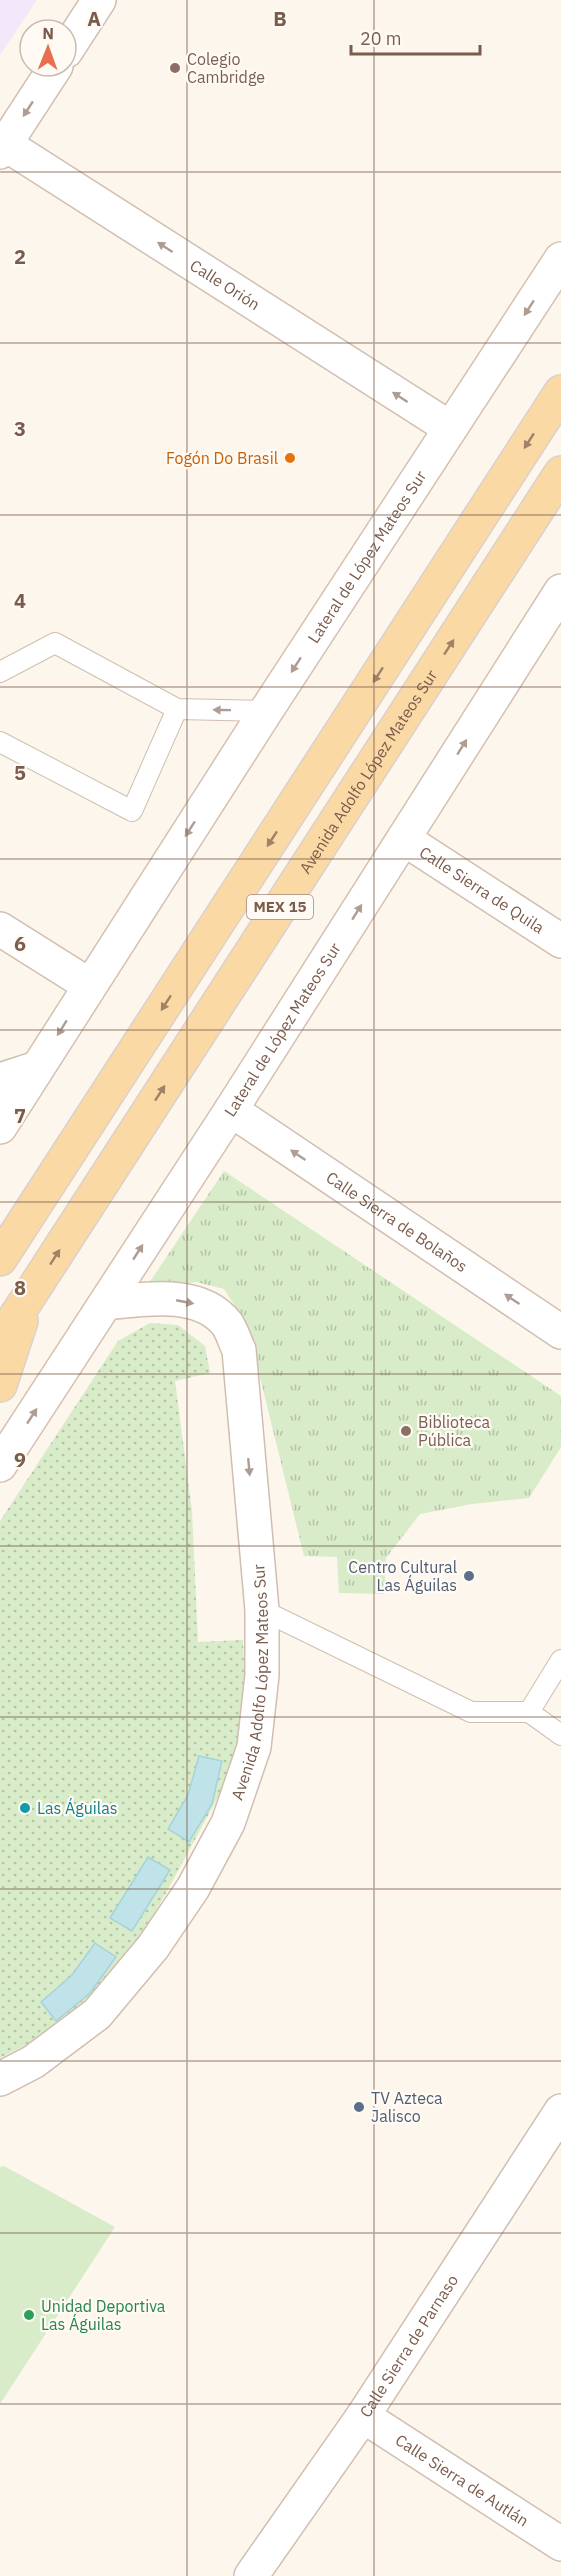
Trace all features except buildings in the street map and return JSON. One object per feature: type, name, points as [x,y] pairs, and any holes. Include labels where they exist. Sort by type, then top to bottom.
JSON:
[{"type":"main road","name":"MEX 15","points":[[0,1259],[561,392]]},
{"type":"main road","name":"Avenida Adolfo López Mateos Sur","points":[[0,1341],[561,473]]},
{"type":"main road","points":[[0,1385],[28,1297]]},
{"type":"street","points":[[78,32],[99,0]]},
{"type":"street","points":[[2,146],[48,78]]},
{"type":"street","name":"Calle Orión","points":[[2,146],[450,428]]},
{"type":"street","name":"Lateral de López Mateos Sur","points":[[0,1127],[266,711],[561,259]]},
{"type":"street","name":"Lateral de López Mateos Sur","points":[[0,1465],[404,839],[552,623],[561,591]]},
{"type":"street","name":"Calle Sierra de Quila","points":[[404,839],[561,941]]},
{"type":"street","points":[[0,929],[89,985]]},
{"type":"street","points":[[0,1080],[37,1068]]},
{"type":"street","name":"Calle Sierra de Bolaños","points":[[231,1110],[561,1332]]},
{"type":"street","name":"Avenida Adolfo López Mateos Sur","points":[[0,2079],[33,2062],[97,2014],[153,1947],[193,1887],[228,1822],[254,1747],[262,1675],[262,1610],[239,1350],[227,1324],[206,1307],[181,1300],[147,1298],[106,1303]]},
{"type":"street","name":"Calle Sierra de Parnaso","points":[[250,2576],[363,2416],[557,2126]]},
{"type":"street","name":"Calle Sierra de Autlán","points":[[363,2416],[561,2544]]},
{"type":"lane","points":[[0,672],[55,643],[177,709],[266,711]]},
{"type":"lane","points":[[0,742],[132,811],[177,709]]},
{"type":"lane","points":[[262,1610],[471,1712],[529,1712],[561,1735]]},
{"type":"lane","points":[[529,1712],[561,1660]]},
{"type":"shaded area","points":[[0,0],[37,0],[25,18],[18,18],[18,28],[0,55]]},
{"type":"green space","points":[[224,1171],[561,1396],[561,1447],[529,1498],[472,1504],[420,1514],[386,1558],[384,1594],[339,1593],[337,1557],[304,1556],[247,1325],[224,1289],[196,1282],[145,1289]]},
{"type":"green space","points":[[150,1323],[178,1325],[205,1346],[210,1373],[175,1381],[192,1511],[198,1642],[243,1640],[246,1708],[228,1779],[155,1913],[110,1979],[50,2033],[0,2058],[0,1521],[118,1341]]},
{"type":"green space","name":"Unidad Deportiva Las Águilas","points":[[4,2166],[115,2227],[0,2404],[0,2167]]},
{"type":"water","points":[[199,1756],[222,1761],[212,1804],[189,1842],[168,1829],[188,1795]]},
{"type":"water","points":[[148,1857],[170,1870],[132,1931],[110,1918]]},
{"type":"water","points":[[95,1943],[116,1957],[90,1993],[56,2021],[41,2002],[72,1975]]},
{"type":"place","name":"Colegio Cambridge","points":[[175,68]]},
{"type":"place","name":"Fogón Do Brasil","points":[[290,458]]},
{"type":"place","name":"Biblioteca Pública","points":[[406,1431]]},
{"type":"place","name":"Centro Cultural Las Águilas","points":[[469,1576]]},
{"type":"place","name":"Las Águilas","points":[[25,1808]]},
{"type":"place","name":"TV Azteca Jalisco","points":[[359,2107]]},
{"type":"place","name":"Unidad Deportiva Las Águilas","points":[[29,2315]]}]
